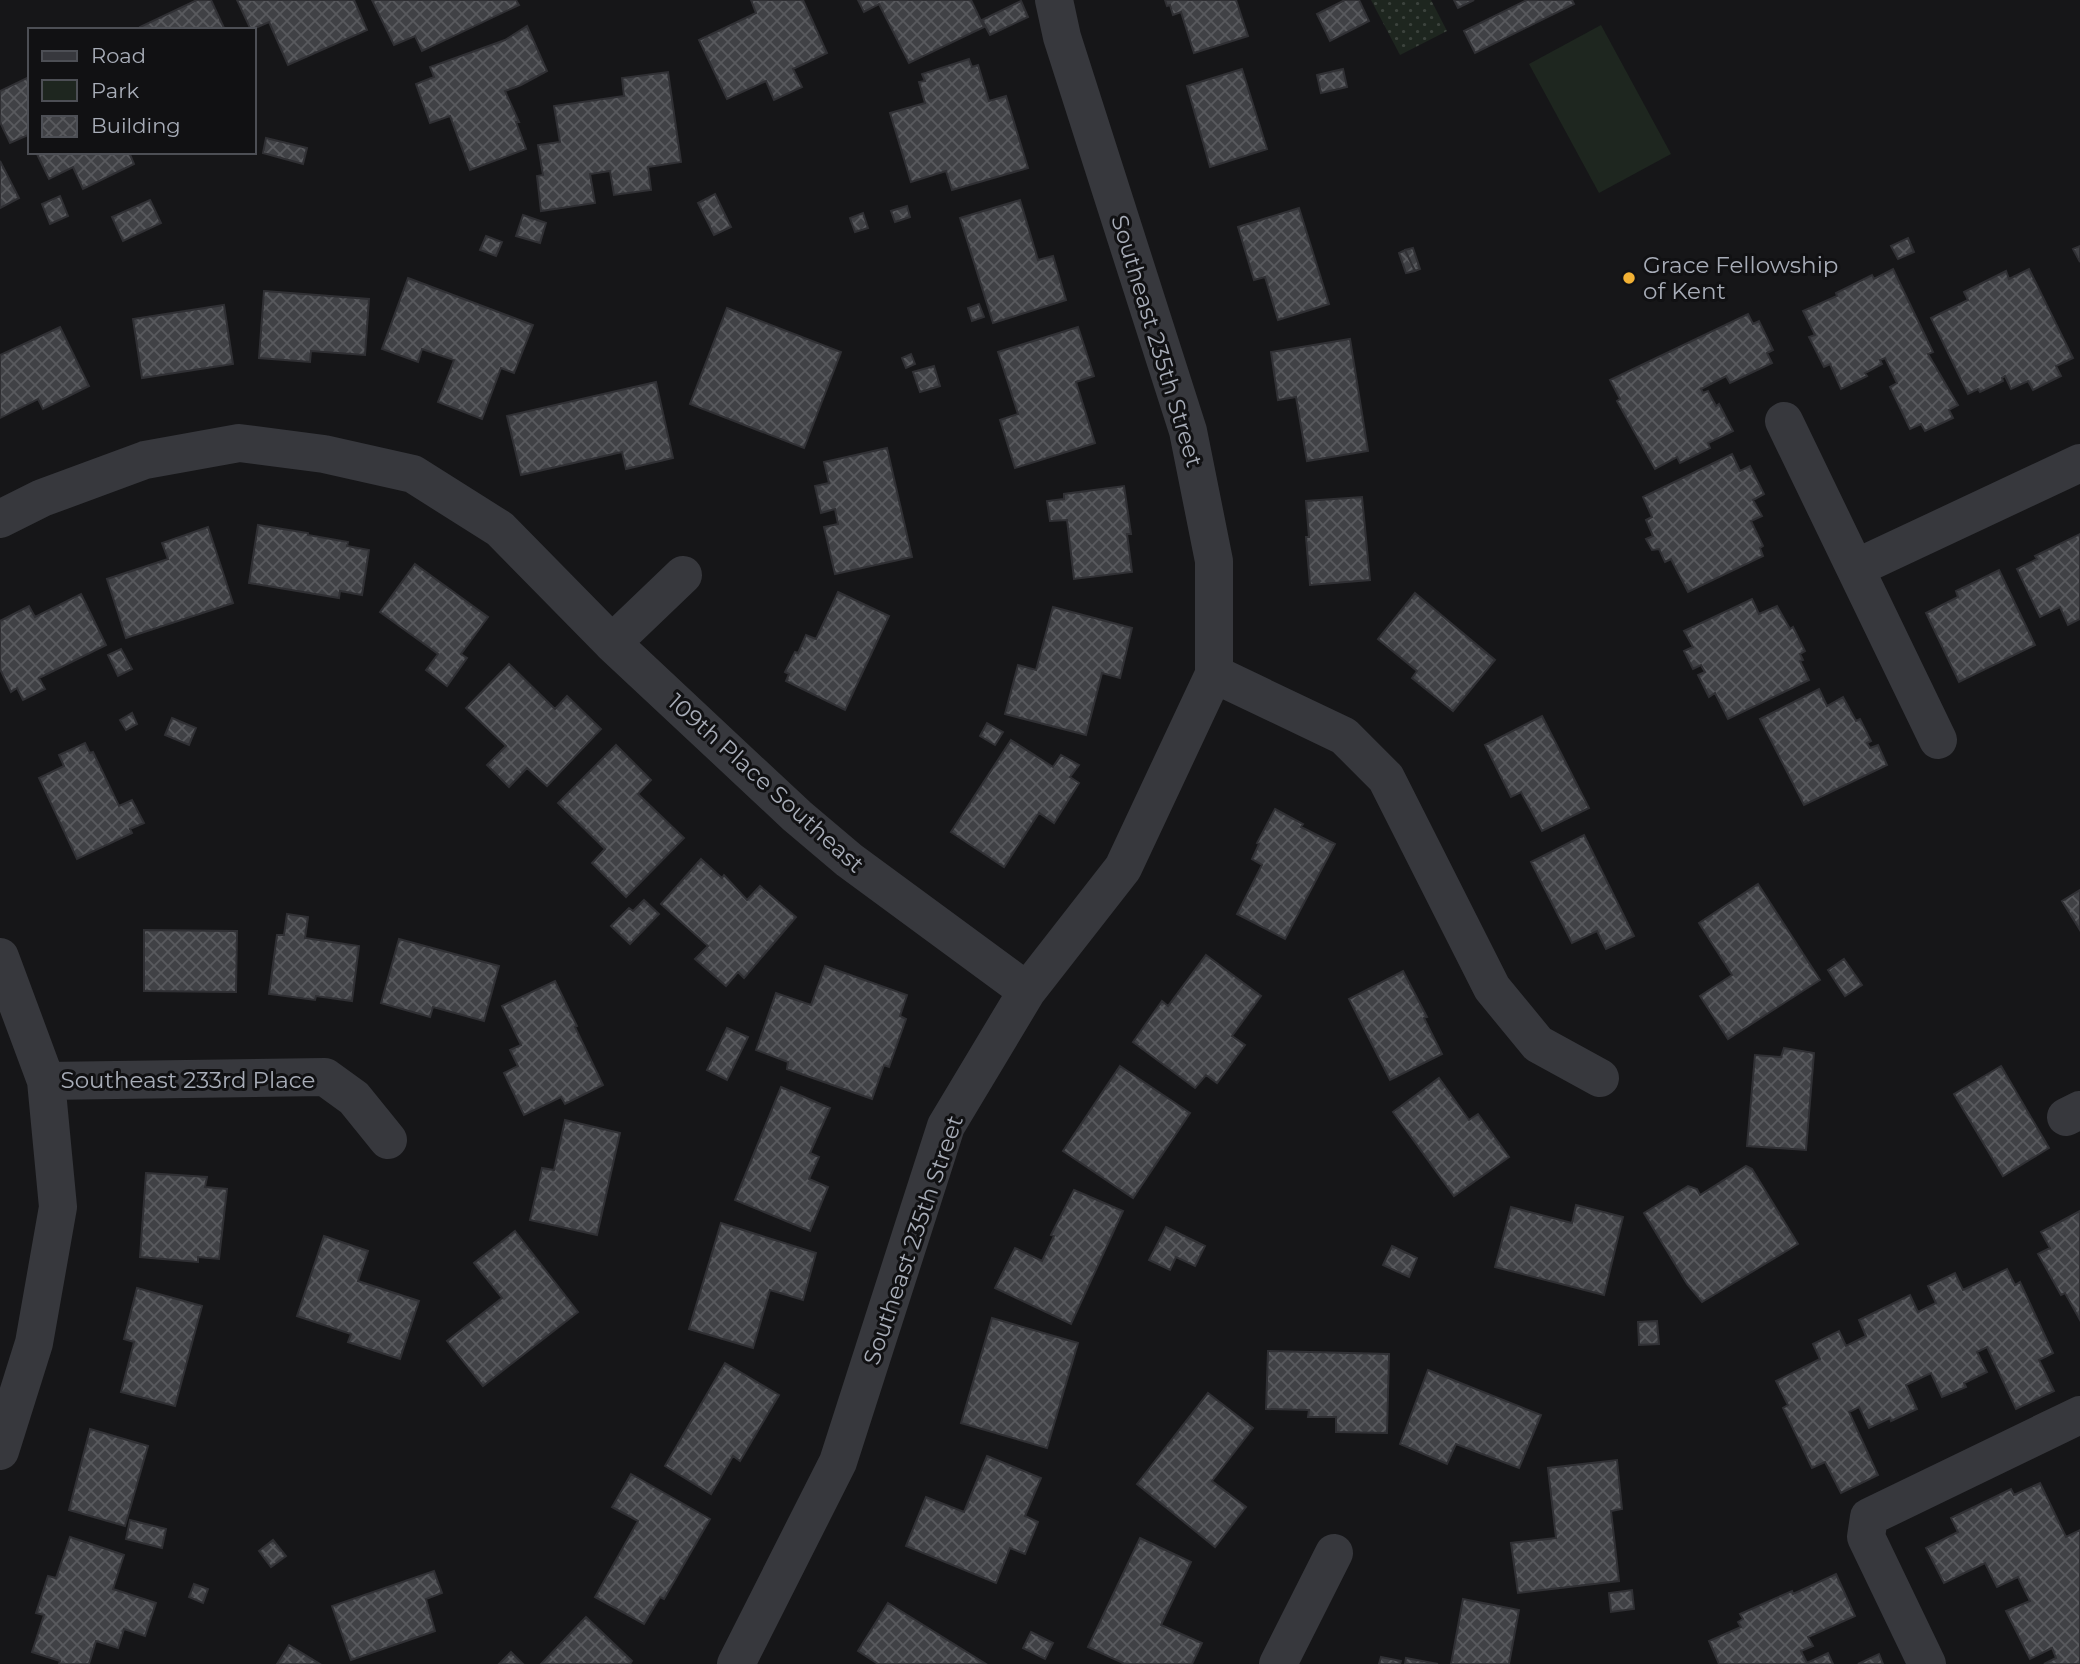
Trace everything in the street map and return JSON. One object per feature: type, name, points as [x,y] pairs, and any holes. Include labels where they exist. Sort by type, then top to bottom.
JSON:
[{"type":"street","name":"Southeast 235th Street","points":[[736,1664],[838,1462],[946,1126],[1027,991],[1123,868],[1214,674],[1214,561],[1188,431],[1062,37],[1054,0]]},
{"type":"street","points":[[1784,421],[1938,740]]},
{"type":"street","name":"109th Place Southeast","points":[[0,519],[42,498],[145,460],[239,443],[324,454],[413,474],[500,529],[612,643],[838,851],[1027,991]]},
{"type":"street","points":[[1856,568],[2080,463]]},
{"type":"street","points":[[612,643],[683,575]]},
{"type":"street","points":[[1214,674],[1344,736],[1387,778],[1492,988],[1538,1044],[1600,1078]]},
{"type":"street","points":[[0,957],[46,1081],[58,1207],[17,1342],[0,1451]]},
{"type":"street","name":"Southeast 233rd Place","points":[[46,1081],[325,1077],[354,1098],[388,1140]]},
{"type":"street","points":[[1927,1664],[1866,1537],[1869,1517],[2080,1415]]},
{"type":"street","points":[[1278,1664],[1334,1553]]},
{"type":"green space","points":[[1371,0],[1431,0],[1447,31],[1400,55]]},
{"type":"green space","points":[[1601,25],[1671,154],[1599,193],[1529,64]]},
{"type":"building","points":[[197,0],[211,0],[224,28],[140,28]]},
{"type":"building","points":[[237,0],[354,0],[367,30],[288,65],[269,22],[250,28]]},
{"type":"building","points":[[372,0],[516,0],[519,5],[422,51],[415,36],[394,45]]},
{"type":"building","points":[[751,0],[803,0],[827,53],[793,69],[802,87],[774,100],[766,81],[727,99],[699,40],[756,13]]},
{"type":"building","points":[[858,0],[971,0],[984,27],[909,63],[879,4],[864,12]]},
{"type":"building","points":[[1165,0],[1236,0],[1248,36],[1194,53],[1181,12],[1173,15]]},
{"type":"building","points":[[1345,0],[1359,0],[1369,21],[1330,41],[1317,14]]},
{"type":"building","points":[[1454,0],[1474,0],[1458,8]]},
{"type":"building","points":[[1527,0],[1572,0],[1574,4],[1475,53],[1464,31]]},
{"type":"building","points":[[1021,1],[1028,17],[990,35],[982,20]]},
{"type":"building","points":[[527,26],[547,71],[505,91],[519,122],[516,122],[526,149],[470,170],[450,116],[430,123],[416,84],[434,77],[430,67],[505,40]]},
{"type":"building","points":[[969,59],[972,67],[978,65],[989,101],[1006,96],[1028,168],[952,190],[946,171],[911,182],[890,113],[925,103],[919,82],[925,81],[922,74]]},
{"type":"building","points":[[1242,69],[1267,149],[1210,167],[1187,86]]},
{"type":"building","points":[[1343,69],[1347,87],[1321,93],[1317,75]]},
{"type":"building","points":[[668,72],[681,162],[648,167],[651,190],[614,195],[610,171],[590,174],[595,203],[541,211],[537,176],[543,175],[538,145],[560,142],[554,106],[624,96],[622,78]]},
{"type":"building","points":[[28,77],[28,135],[10,143],[0,122],[0,91]]},
{"type":"building","points":[[266,138],[307,148],[303,164],[263,153]]},
{"type":"building","points":[[37,154],[130,154],[134,164],[83,189],[73,167],[49,179]]},
{"type":"building","points":[[0,161],[19,198],[0,208]]},
{"type":"building","points":[[715,194],[731,227],[714,235],[698,203]]},
{"type":"building","points":[[60,196],[68,216],[50,224],[42,204]]},
{"type":"building","points":[[150,200],[161,223],[123,241],[112,217]]},
{"type":"building","points":[[1020,200],[1038,260],[1053,256],[1066,300],[993,323],[960,218]]},
{"type":"building","points":[[907,206],[910,217],[895,222],[891,211]]},
{"type":"building","points":[[1299,208],[1329,304],[1278,320],[1265,277],[1254,280],[1238,227]]},
{"type":"building","points":[[863,213],[868,228],[855,232],[850,218]]},
{"type":"building","points":[[523,215],[546,223],[540,243],[516,236]]},
{"type":"building","points":[[486,236],[502,242],[496,256],[480,250]]},
{"type":"building","points":[[1908,238],[1914,252],[1898,259],[1891,246]]},
{"type":"building","points":[[2080,246],[2080,262],[2073,249]]},
{"type":"building","points":[[1413,248],[1420,269],[1415,271],[1405,250]]},
{"type":"building","points":[[1405,250],[1415,271],[1406,273],[1399,253]]},
{"type":"building","points":[[1893,269],[1933,352],[1928,354],[1958,405],[1949,410],[1953,418],[1925,431],[1921,424],[1910,429],[1890,387],[1897,383],[1885,358],[1880,360],[1882,364],[1865,373],[1867,376],[1841,389],[1830,364],[1824,367],[1809,337],[1815,335],[1803,311],[1837,296],[1836,293],[1872,275],[1874,279]]},
{"type":"building","points":[[2029,269],[2073,358],[2056,366],[2061,376],[2033,390],[2028,381],[2011,389],[2005,376],[2003,381],[1980,392],[1978,389],[1968,394],[1931,318],[1968,300],[1964,292],[2006,271],[2009,279]]},
{"type":"building","points":[[408,278],[533,325],[514,373],[501,368],[482,419],[438,402],[454,360],[422,349],[418,362],[382,349]]},
{"type":"building","points":[[264,291],[369,299],[365,355],[311,351],[310,362],[259,358]]},
{"type":"building","points":[[979,304],[984,317],[972,321],[968,308]]},
{"type":"building","points":[[224,305],[233,364],[142,378],[133,319]]},
{"type":"building","points":[[727,308],[841,352],[804,448],[690,404]]},
{"type":"building","points":[[1748,314],[1753,324],[1759,321],[1773,350],[1767,353],[1772,363],[1730,383],[1726,376],[1701,389],[1703,393],[1708,391],[1716,406],[1719,404],[1733,431],[1708,443],[1710,448],[1680,463],[1677,457],[1655,469],[1617,401],[1620,399],[1610,380]]},
{"type":"building","points":[[60,327],[89,386],[43,409],[38,399],[0,418],[0,355]]},
{"type":"building","points":[[1078,327],[1094,376],[1076,382],[1095,443],[1015,468],[1000,420],[1018,414],[998,352]]},
{"type":"building","points":[[1350,339],[1368,451],[1307,461],[1296,397],[1278,400],[1271,352]]},
{"type":"building","points":[[911,354],[915,364],[906,368],[902,358]]},
{"type":"building","points":[[934,366],[940,386],[920,392],[913,372]]},
{"type":"building","points":[[656,382],[673,458],[626,469],[622,452],[521,475],[507,416]]},
{"type":"building","points":[[887,448],[912,557],[835,574],[824,527],[838,524],[835,509],[821,513],[815,486],[829,483],[824,462]]},
{"type":"building","points":[[1732,454],[1740,471],[1750,466],[1764,494],[1753,500],[1762,516],[1751,521],[1763,546],[1760,548],[1763,556],[1688,592],[1671,559],[1665,562],[1659,549],[1652,550],[1646,539],[1653,536],[1646,520],[1652,517],[1643,497]]},
{"type":"building","points":[[1124,486],[1131,534],[1127,534],[1132,572],[1074,579],[1067,520],[1050,521],[1047,501],[1064,499],[1064,494]]},
{"type":"building","points":[[1362,497],[1370,580],[1310,585],[1306,501]]},
{"type":"building","points":[[258,525],[348,542],[347,546],[369,550],[362,595],[340,591],[339,598],[249,583]]},
{"type":"building","points":[[208,527],[233,603],[126,638],[107,579],[168,559],[162,543]]},
{"type":"building","points":[[2080,534],[2080,619],[2068,625],[2060,607],[2040,617],[2017,569],[2037,559],[2035,556]]},
{"type":"building","points":[[415,564],[488,617],[461,654],[467,658],[447,686],[426,670],[438,654],[380,612]]},
{"type":"building","points":[[1999,570],[2035,645],[1959,682],[1926,613],[1958,597],[1956,591]]},
{"type":"building","points":[[838,592],[889,616],[845,710],[786,681],[789,674],[785,672],[806,635],[816,639]]},
{"type":"building","points":[[1415,593],[1495,660],[1453,711],[1412,678],[1417,671],[1378,639]]},
{"type":"building","points":[[81,594],[106,645],[39,678],[45,689],[23,700],[17,688],[11,692],[0,669],[0,621],[29,606],[35,617]]},
{"type":"building","points":[[1752,599],[1759,614],[1777,606],[1790,629],[1793,627],[1805,651],[1800,654],[1803,660],[1800,661],[1809,680],[1728,719],[1715,693],[1709,697],[1698,675],[1705,672],[1701,665],[1693,669],[1684,651],[1693,647],[1684,631]]},
{"type":"building","points":[[1053,607],[1132,628],[1120,678],[1102,673],[1086,735],[1005,714],[1018,665],[1036,670]]},
{"type":"building","points":[[121,649],[132,669],[118,676],[108,655]]},
{"type":"building","points":[[509,664],[555,709],[567,696],[601,729],[547,786],[527,768],[509,787],[487,765],[506,746],[466,708]]},
{"type":"building","points":[[1819,689],[1827,706],[1843,697],[1856,721],[1860,719],[1871,741],[1867,743],[1870,748],[1878,745],[1887,765],[1804,805],[1760,719]]},
{"type":"building","points":[[132,713],[137,724],[126,730],[120,720]]},
{"type":"building","points":[[1542,716],[1589,808],[1542,831],[1521,792],[1511,797],[1485,745]]},
{"type":"building","points":[[172,718],[196,728],[189,745],[165,735]]},
{"type":"building","points":[[987,723],[1003,732],[995,745],[980,736]]},
{"type":"building","points":[[1011,740],[1053,767],[1061,755],[1079,765],[1070,777],[1079,783],[1054,823],[1039,813],[1004,867],[951,832]]},
{"type":"building","points":[[85,743],[90,753],[93,752],[119,806],[132,800],[144,823],[130,829],[132,833],[77,859],[39,778],[64,766],[59,755]]},
{"type":"building","points":[[616,745],[651,780],[638,794],[684,838],[626,897],[592,863],[605,849],[558,803]]},
{"type":"building","points":[[1275,809],[1303,824],[1301,827],[1335,844],[1285,939],[1237,914],[1262,865],[1252,859],[1259,844],[1257,843]]},
{"type":"building","points":[[1584,835],[1634,936],[1606,949],[1597,931],[1572,943],[1531,862]]},
{"type":"building","points":[[701,859],[722,878],[724,875],[747,900],[760,886],[796,917],[744,978],[738,972],[726,986],[695,959],[708,946],[661,904]]},
{"type":"building","points":[[1758,884],[1820,980],[1728,1039],[1700,996],[1732,975],[1699,923]]},
{"type":"building","points":[[2080,890],[2080,930],[2062,901]]},
{"type":"building","points":[[644,900],[659,914],[630,944],[611,926],[629,908],[633,911]]},
{"type":"building","points":[[287,914],[308,917],[305,938],[359,946],[352,1001],[316,996],[315,1000],[269,994],[277,935],[284,935]]},
{"type":"building","points":[[144,930],[237,931],[236,992],[144,991]]},
{"type":"building","points":[[399,939],[499,966],[484,1021],[433,1007],[430,1017],[381,1003]]},
{"type":"building","points":[[1206,955],[1261,996],[1232,1036],[1245,1045],[1217,1083],[1206,1075],[1195,1088],[1133,1042],[1162,1001],[1168,1006]]},
{"type":"building","points":[[1844,959],[1862,985],[1845,996],[1828,970]]},
{"type":"building","points":[[825,966],[907,995],[900,1016],[906,1019],[889,1067],[884,1065],[872,1099],[787,1069],[788,1062],[756,1050],[776,993],[811,1005]]},
{"type":"building","points":[[1403,971],[1427,1017],[1424,1018],[1442,1054],[1390,1080],[1349,999]]},
{"type":"building","points":[[555,981],[603,1085],[565,1104],[561,1097],[524,1115],[504,1073],[518,1066],[510,1050],[521,1045],[502,1006]]},
{"type":"building","points":[[727,1028],[748,1037],[727,1080],[707,1070]]},
{"type":"building","points":[[1784,1048],[1814,1053],[1806,1150],[1747,1146],[1755,1055],[1781,1057]]},
{"type":"building","points":[[1120,1066],[1190,1113],[1133,1198],[1063,1151]]},
{"type":"building","points":[[2001,1066],[2049,1148],[2003,1176],[1954,1094]]},
{"type":"building","points":[[1439,1078],[1469,1120],[1478,1114],[1509,1157],[1454,1196],[1393,1112]]},
{"type":"building","points":[[781,1087],[830,1108],[810,1153],[819,1157],[809,1179],[828,1187],[810,1231],[735,1200]]},
{"type":"building","points":[[565,1120],[620,1133],[597,1235],[530,1220],[542,1168],[554,1170]]},
{"type":"building","points":[[1746,1166],[1752,1169],[1798,1244],[1702,1302],[1687,1284],[1644,1213],[1688,1186],[1697,1189],[1700,1195]]},
{"type":"building","points":[[146,1173],[207,1177],[205,1187],[227,1189],[219,1259],[198,1257],[198,1262],[140,1257]]},
{"type":"building","points":[[1074,1190],[1123,1211],[1071,1324],[995,1288],[1015,1248],[1042,1261],[1054,1236],[1051,1235]]},
{"type":"building","points":[[1576,1205],[1623,1217],[1604,1295],[1495,1267],[1511,1207],[1572,1223]]},
{"type":"building","points":[[2080,1211],[2080,1320],[2065,1293],[2061,1295],[2038,1254],[2050,1248],[2041,1232]]},
{"type":"building","points":[[721,1223],[816,1253],[803,1300],[770,1290],[753,1348],[689,1329]]},
{"type":"building","points":[[1166,1227],[1205,1246],[1195,1266],[1176,1257],[1170,1270],[1149,1260]]},
{"type":"building","points":[[515,1231],[578,1312],[483,1386],[447,1341],[502,1298],[474,1263]]},
{"type":"building","points":[[324,1236],[368,1251],[358,1281],[419,1301],[400,1359],[348,1342],[351,1334],[297,1316]]},
{"type":"building","points":[[1392,1246],[1417,1258],[1409,1277],[1383,1265]]},
{"type":"building","points":[[2007,1269],[2015,1285],[2020,1282],[2053,1353],[2039,1360],[2054,1391],[2016,1409],[1987,1347],[1977,1352],[1987,1372],[1964,1383],[1966,1387],[1942,1397],[1931,1373],[1906,1385],[1917,1409],[1869,1428],[1859,1407],[1849,1412],[1878,1475],[1841,1493],[1825,1462],[1812,1468],[1783,1408],[1788,1405],[1776,1381],[1820,1359],[1813,1344],[1839,1331],[1846,1346],[1866,1336],[1859,1320],[1910,1295],[1918,1312],[1936,1303],[1928,1286],[1955,1273],[1963,1290]]},
{"type":"building","points":[[137,1288],[202,1306],[175,1406],[121,1392],[134,1342],[124,1339]]},
{"type":"building","points":[[992,1318],[1078,1343],[1047,1448],[961,1423]]},
{"type":"building","points":[[1657,1321],[1659,1344],[1639,1345],[1638,1322]]},
{"type":"building","points":[[1268,1351],[1389,1354],[1387,1433],[1336,1432],[1336,1417],[1308,1417],[1309,1410],[1266,1409]]},
{"type":"building","points":[[725,1363],[779,1395],[740,1461],[733,1456],[711,1494],[665,1466]]},
{"type":"building","points":[[1428,1370],[1541,1415],[1519,1468],[1456,1444],[1447,1464],[1400,1444]]},
{"type":"building","points":[[1208,1393],[1253,1428],[1212,1481],[1246,1507],[1215,1547],[1137,1484]]},
{"type":"building","points":[[90,1429],[148,1446],[125,1526],[69,1510]]},
{"type":"building","points":[[987,1456],[1041,1478],[1025,1516],[1038,1522],[1025,1554],[1010,1548],[996,1583],[906,1546],[926,1497],[964,1512]]},
{"type":"building","points":[[1617,1460],[1622,1509],[1611,1511],[1619,1581],[1518,1593],[1511,1543],[1556,1538],[1548,1468]]},
{"type":"building","points":[[631,1474],[710,1519],[664,1599],[660,1597],[644,1624],[595,1597],[638,1521],[612,1507]]},
{"type":"building","points":[[2040,1483],[2066,1537],[2080,1530],[2080,1664],[2044,1664],[2056,1658],[2052,1648],[2030,1659],[2006,1611],[2030,1601],[2018,1577],[1997,1587],[1985,1563],[1944,1583],[1926,1548],[1958,1532],[1951,1518],[2011,1489],[2014,1495]]},
{"type":"building","points":[[130,1520],[166,1529],[162,1548],[126,1539]]},
{"type":"building","points":[[70,1537],[124,1555],[113,1589],[156,1603],[145,1636],[124,1629],[118,1648],[96,1641],[89,1664],[59,1664],[60,1661],[32,1652],[44,1615],[36,1613],[48,1576],[56,1578]]},
{"type":"building","points":[[1140,1538],[1191,1562],[1161,1625],[1202,1643],[1192,1664],[1125,1664],[1088,1647]]},
{"type":"building","points":[[273,1540],[286,1556],[271,1567],[259,1551]]},
{"type":"building","points":[[434,1571],[442,1593],[426,1599],[435,1631],[351,1660],[332,1606]]},
{"type":"building","points":[[1836,1574],[1855,1616],[1808,1637],[1813,1646],[1801,1651],[1807,1663],[1828,1653],[1833,1664],[1719,1664],[1709,1641],[1741,1627],[1738,1622],[1743,1619],[1740,1614]]},
{"type":"building","points":[[194,1584],[208,1589],[203,1603],[189,1597]]},
{"type":"building","points":[[1632,1590],[1634,1609],[1611,1612],[1609,1593]]},
{"type":"building","points":[[1463,1599],[1519,1610],[1509,1664],[1451,1664]]},
{"type":"building","points":[[888,1603],[986,1664],[878,1664],[858,1651]]},
{"type":"building","points":[[586,1617],[632,1661],[630,1664],[541,1664]]},
{"type":"building","points":[[1031,1632],[1053,1643],[1045,1659],[1023,1648]]},
{"type":"building","points":[[289,1645],[320,1664],[277,1664]]},
{"type":"building","points":[[511,1652],[523,1664],[499,1664]]},
{"type":"building","points":[[1879,1654],[1883,1664],[1858,1664]]},
{"type":"building","points":[[1381,1657],[1401,1661],[1400,1664],[1379,1664]]},
{"type":"building","points":[[1406,1658],[1438,1664],[1405,1664]]},
{"type":"place","name":"Grace Fellowship of Kent","points":[[1629,278]]}]
